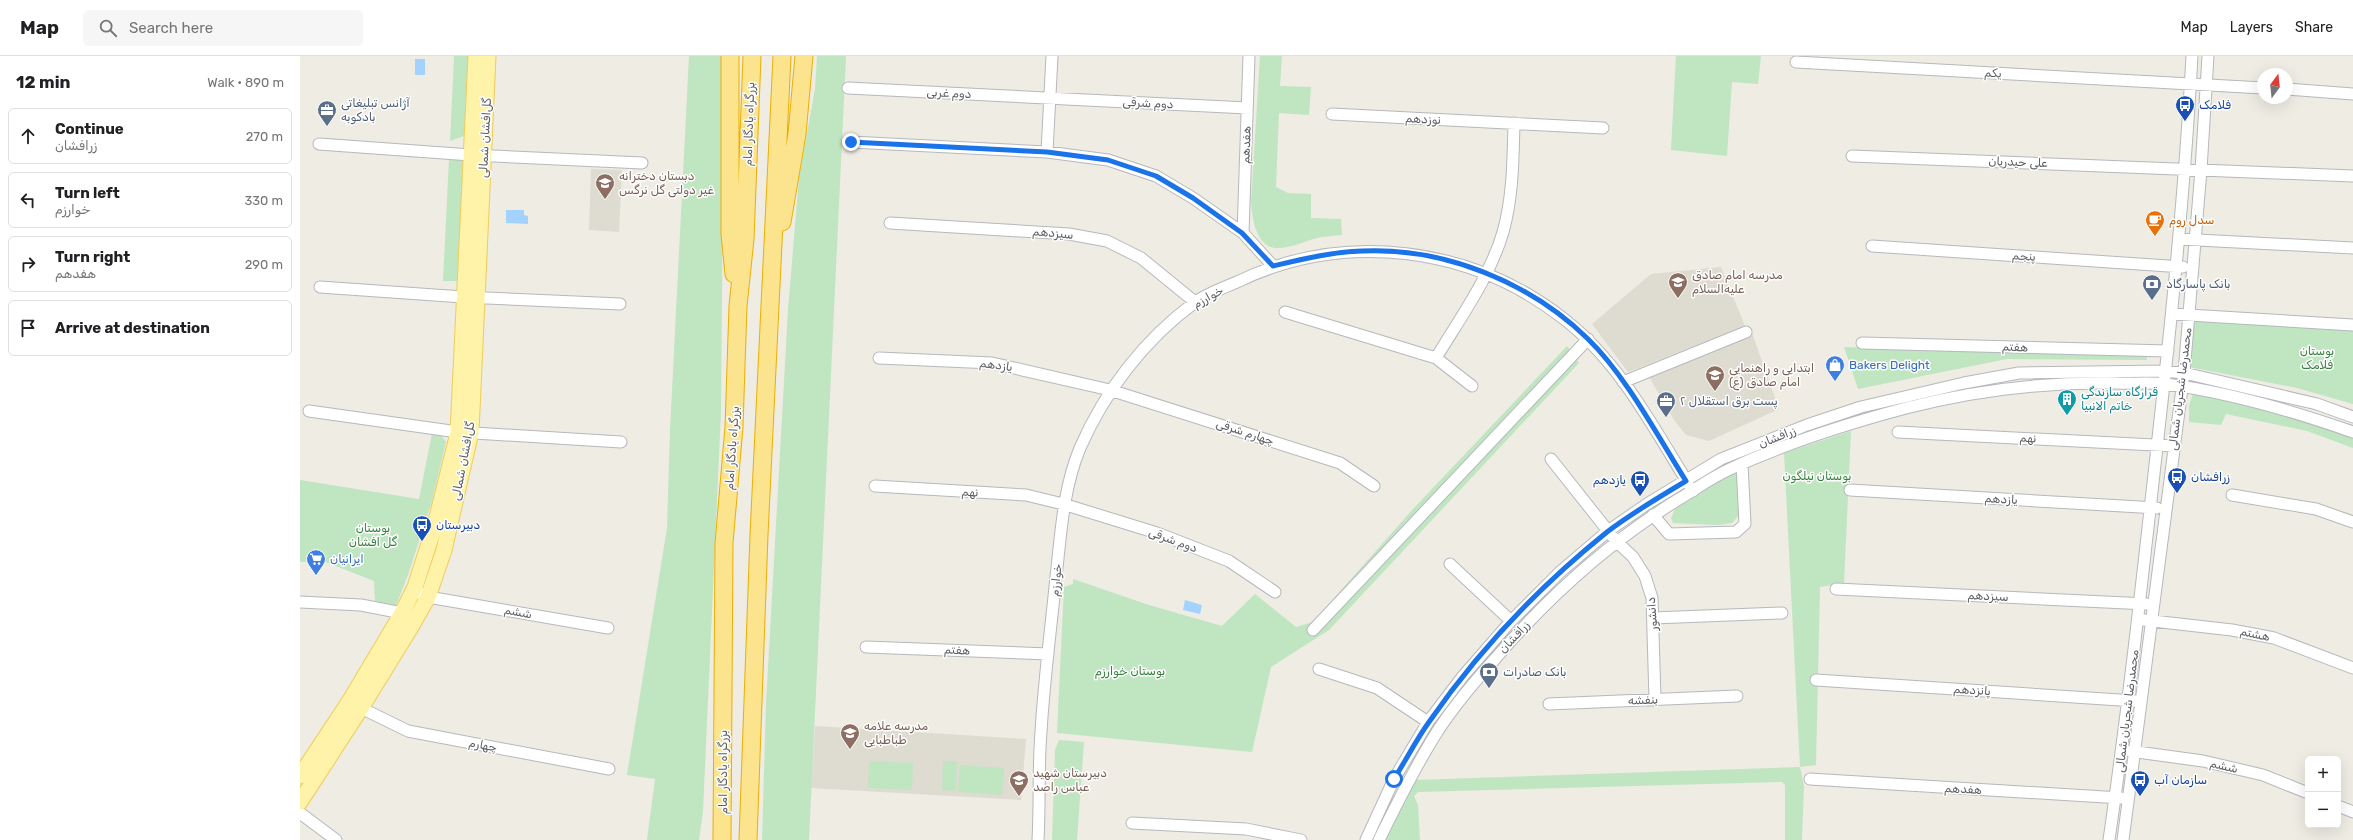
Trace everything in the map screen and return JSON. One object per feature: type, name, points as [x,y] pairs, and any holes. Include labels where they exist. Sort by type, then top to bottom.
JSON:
[{"type":"highway","points":[[730,56],[730,234],[738,306]]},
{"type":"highway","name":"بزرگراه یادگار امام","points":[[722,840],[724,543],[734,427],[738,306],[745,239],[752,56]]},
{"type":"highway","points":[[748,840],[759,535],[782,56]]},
{"type":"highway","points":[[773,267],[797,134],[804,56]]},
{"type":"main road","name":"گل‌افشان شمالی","points":[[300,776],[355,705],[428,597],[444,550],[464,432],[477,155],[476,56]]},
{"type":"main road","name":"گل‌افشان شمالی","points":[[477,155],[488,56]]},
{"type":"main road","name":"گل‌افشان شمالی","points":[[300,802],[355,705],[413,590],[464,432]]},
{"type":"street","points":[[1047,152],[1052,56]]},
{"type":"street","name":"هفدهم","points":[[1242,233],[1249,56]]},
{"type":"street","name":"محمدرضا شجریان شمالی","points":[[2109,840],[2139,619],[2172,314],[2192,56]]},
{"type":"street","name":"محمدرضا شجریان شمالی","points":[[2123,840],[2130,799],[2184,373],[2196,240],[2208,56]]},
{"type":"street","name":"یکم","points":[[1796,62],[2257,88]]},
{"type":"street","name":"دوم غربی","points":[[848,88],[1050,98]]},
{"type":"street","points":[[2293,89],[2353,94]]},
{"type":"street","name":"دوم شرقی","points":[[1050,98],[1247,108]]},
{"type":"street","name":"نوزدهم","points":[[1332,114],[1603,128]]},
{"type":"street","points":[[1436,358],[1487,273],[1503,232],[1512,189],[1514,123]]},
{"type":"street","points":[[851,142],[1047,152],[1108,160],[1156,176],[1193,198],[1242,233],[1273,266]]},
{"type":"street","points":[[319,144],[477,155],[642,163]]},
{"type":"street","name":"علی حیدریان","points":[[1852,156],[2184,168],[2353,176]]},
{"type":"street","name":"سیزدهم","points":[[890,223],[1069,234],[1107,241],[1141,258],[1195,302]]},
{"type":"street","points":[[2179,239],[2353,248]]},
{"type":"street","name":"پنجم","points":[[1872,246],[2193,268]]},
{"type":"street","name":"خوارزم","points":[[1038,840],[1040,735],[1063,504],[1080,449],[1110,390],[1145,347],[1195,302],[1273,266],[1321,254],[1363,251],[1410,252],[1454,262],[1487,273],[1526,292],[1563,318],[1588,339],[1623,382],[1693,491]]},
{"type":"street","points":[[320,287],[470,297],[620,304]]},
{"type":"street","points":[[1285,312],[1436,358],[1472,386]]},
{"type":"street","points":[[2172,314],[2353,325]]},
{"type":"street","points":[[1623,382],[1746,332]]},
{"type":"street","points":[[1313,630],[1588,339]]},
{"type":"street","name":"هفتم","points":[[1862,343],[2168,351]]},
{"type":"street","name":"یازدهم","points":[[879,358],[992,363],[1110,390]]},
{"type":"street","name":"زرافشان","points":[[1366,840],[1394,779],[1428,722],[1463,676],[1511,622],[1560,572],[1608,531],[1646,504],[1721,459],[1807,425],[1861,408],[1940,388],[2019,373],[2165,371],[2184,373],[2317,404],[2353,417]]},
{"type":"street","name":"زرافشان","points":[[1379,840],[1409,779],[1439,729],[1473,684],[1520,630],[1569,581],[1616,541],[1653,515],[1727,470],[1815,435],[1864,419],[1942,399],[2020,386],[2096,383],[2164,384],[2306,416],[2353,432]]},
{"type":"street","name":"چهارم شرقی","points":[[1110,390],[1340,463],[1374,486]]},
{"type":"street","points":[[309,411],[464,432],[621,442]]},
{"type":"street","name":"نهم","points":[[1898,432],[2174,446]]},
{"type":"street","name":"دانشور","points":[[1551,459],[1616,541],[1633,556],[1645,576],[1652,598],[1655,700]]},
{"type":"street","points":[[1653,515],[1669,534],[1736,532],[1745,524],[1742,464]]},
{"type":"street","name":"نهم","points":[[876,486],[1026,495],[1063,504]]},
{"type":"street","name":"یازدهم","points":[[1850,490],[2166,509]]},
{"type":"street","points":[[2232,495],[2316,509],[2353,522]]},
{"type":"street","name":"دوم شرقی","points":[[1063,504],[1157,533],[1229,561],[1275,592]]},
{"type":"street","points":[[1450,564],[1511,622]]},
{"type":"street","name":"سیزدهم","points":[[1836,589],[2154,604]]},
{"type":"street","name":"ششم","points":[[413,590],[428,597],[608,628]]},
{"type":"street","points":[[300,602],[361,605],[402,613]]},
{"type":"street","points":[[1653,618],[1782,613]]},
{"type":"street","name":"هشتم","points":[[2139,619],[2232,630],[2274,638],[2353,668]]},
{"type":"street","name":"هفتم","points":[[866,647],[1048,654]]},
{"type":"street","points":[[1319,669],[1377,688],[1404,704],[1428,722]]},
{"type":"street","name":"پانزدهم","points":[[1816,680],[2142,702]]},
{"type":"street","name":"بنفشه","points":[[1549,704],[1737,696]]},
{"type":"street","name":"چهارم","points":[[355,705],[408,731],[609,770]]},
{"type":"street","name":"ششم","points":[[2122,750],[2203,761],[2263,775],[2306,792]]},
{"type":"street","name":"هفدهم","points":[[1810,779],[2130,799]]},
{"type":"street","points":[[2341,807],[2353,812]]},
{"type":"street","points":[[300,813],[336,840]]},
{"type":"street","points":[[1132,823],[1246,829],[1301,840]]},
{"type":"shaded area","name":"دبستان دخترانه غیر دولتی گل نرگس","points":[[591,169],[622,170],[619,232],[589,230]]},
{"type":"shaded area","name":"مدرسه امام صادق علیه‌السلام","points":[[1721,267],[1745,326],[1628,372],[1592,324],[1651,274]]},
{"type":"shaded area","name":"ابتدایی و راهنمایی امام صادق (ع)","points":[[1752,333],[1779,409],[1709,441],[1686,435],[1674,420],[1648,375]]},
{"type":"shaded area","points":[[815,726],[1026,739],[1021,800],[811,788]]},
{"type":"green space","points":[[454,56],[468,56],[464,136],[450,141]]},
{"type":"green space","points":[[689,56],[724,56],[721,411],[703,811],[699,840],[647,840],[655,779],[627,775],[667,528],[670,430]]},
{"type":"green space","points":[[817,56],[846,56],[809,840],[762,840],[766,704],[788,310],[799,177],[815,89]]},
{"type":"green space","points":[[1260,56],[1282,56],[1280,86],[1311,87],[1309,115],[1279,113],[1276,187],[1288,193],[1311,194],[1311,218],[1341,219],[1342,235],[1320,237],[1283,248],[1271,247],[1260,238],[1254,223],[1251,202]]},
{"type":"green space","points":[[1676,56],[1761,56],[1758,84],[1732,82],[1727,156],[1671,150]]},
{"type":"green space","points":[[449,158],[464,161],[457,281],[443,281]]},
{"type":"green space","name":"بوستان فلامک","points":[[2189,315],[2353,326],[2353,404],[2297,388],[2184,366]]},
{"type":"green space","name":"بوستان خوارزم","points":[[1567,346],[1579,363],[1329,630],[1271,667],[1252,752],[1057,733],[1064,587],[1073,584],[1073,579],[1149,605],[1222,626],[1255,594],[1296,627],[1313,622],[1413,509]]},
{"type":"green space","points":[[1844,347],[2146,354],[2147,360],[2007,359],[1858,389]]},
{"type":"green space","points":[[2193,394],[2254,406],[2333,429],[2353,436],[2353,448],[2307,431],[2226,414],[2221,425],[2189,422],[2189,406]]},
{"type":"green space","name":"بوستان نیلگون","points":[[1851,431],[1844,583],[1820,587],[1816,765],[1800,767],[1784,453]]},
{"type":"green space","name":"بوستان گل افشان","points":[[432,433],[441,435],[446,442],[432,501],[408,575],[395,608],[375,601],[374,581],[323,561],[300,562],[300,480],[419,499]]},
{"type":"green space","points":[[1736,472],[1740,476],[1741,513],[1732,523],[1718,525],[1673,523],[1671,518],[1676,507]]},
{"type":"green space","points":[[1059,740],[1084,742],[1077,840],[1052,840],[1055,750]]},
{"type":"green space","points":[[869,761],[913,763],[912,790],[868,788]]},
{"type":"green space","points":[[943,761],[957,761],[956,791],[942,790]]},
{"type":"green space","points":[[960,765],[1004,768],[1002,795],[958,792]]},
{"type":"green space","points":[[1800,767],[1804,786],[1802,840],[1785,840],[1785,785],[1782,782],[1418,792],[1414,796],[1418,805],[1420,840],[1386,840],[1404,797],[1416,780]]},
{"type":"water","points":[[415,59],[425,59],[425,75],[415,75]]},
{"type":"water","points":[[506,210],[524,210],[524,215],[528,216],[528,224],[506,223]]},
{"type":"water","points":[[1185,600],[1202,605],[1200,614],[1183,610]]},
{"type":"place","name":"فلامک","points":[[2185,122]]},
{"type":"place","name":"آژانس تبلیغاتی بادکوبه","points":[[327,127]]},
{"type":"place","name":"دبستان دخترانه غیر دولتی گل نرگس","points":[[605,200]]},
{"type":"place","name":"سدل روم","points":[[2155,237]]},
{"type":"place","name":"مدرسه امام صادق علیه‌السلام","points":[[1678,299]]},
{"type":"place","name":"بانک پاسارگاد","points":[[2152,301]]},
{"type":"place","name":"Bakers Delight","points":[[1835,382]]},
{"type":"place","name":"ابتدایی و راهنمایی امام صادق (ع)","points":[[1715,392]]},
{"type":"place","name":"قرارگاه سازندگی خاتم الانبیا","points":[[2067,416]]},
{"type":"place","name":"پست برق استقلال ۲","points":[[1666,418]]},
{"type":"place","name":"زرافشان","points":[[2177,494]]},
{"type":"place","name":"یازدهم","points":[[1640,497]]},
{"type":"place","name":"دبیرستان","points":[[422,542]]},
{"type":"place","name":"ایرانیان","points":[[316,576]]},
{"type":"place","name":"بانک صادرات","points":[[1489,689]]},
{"type":"place","name":"مدرسه علامه طباطبایی","points":[[850,750]]},
{"type":"place","name":"دبیرستان شهید عباس راصد","points":[[1019,797]]},
{"type":"place","name":"سازمان آب","points":[[2140,797]]},
{"type":"route","points":[[851,142],[1047,152],[1108,160],[1156,176],[1193,198],[1242,233],[1273,266],[1321,254],[1363,251],[1410,252],[1454,262],[1487,273],[1526,292],[1563,318],[1588,339],[1632,394],[1686,481],[1646,504],[1608,531],[1560,572],[1511,622],[1463,676],[1428,722],[1394,779]]}]
